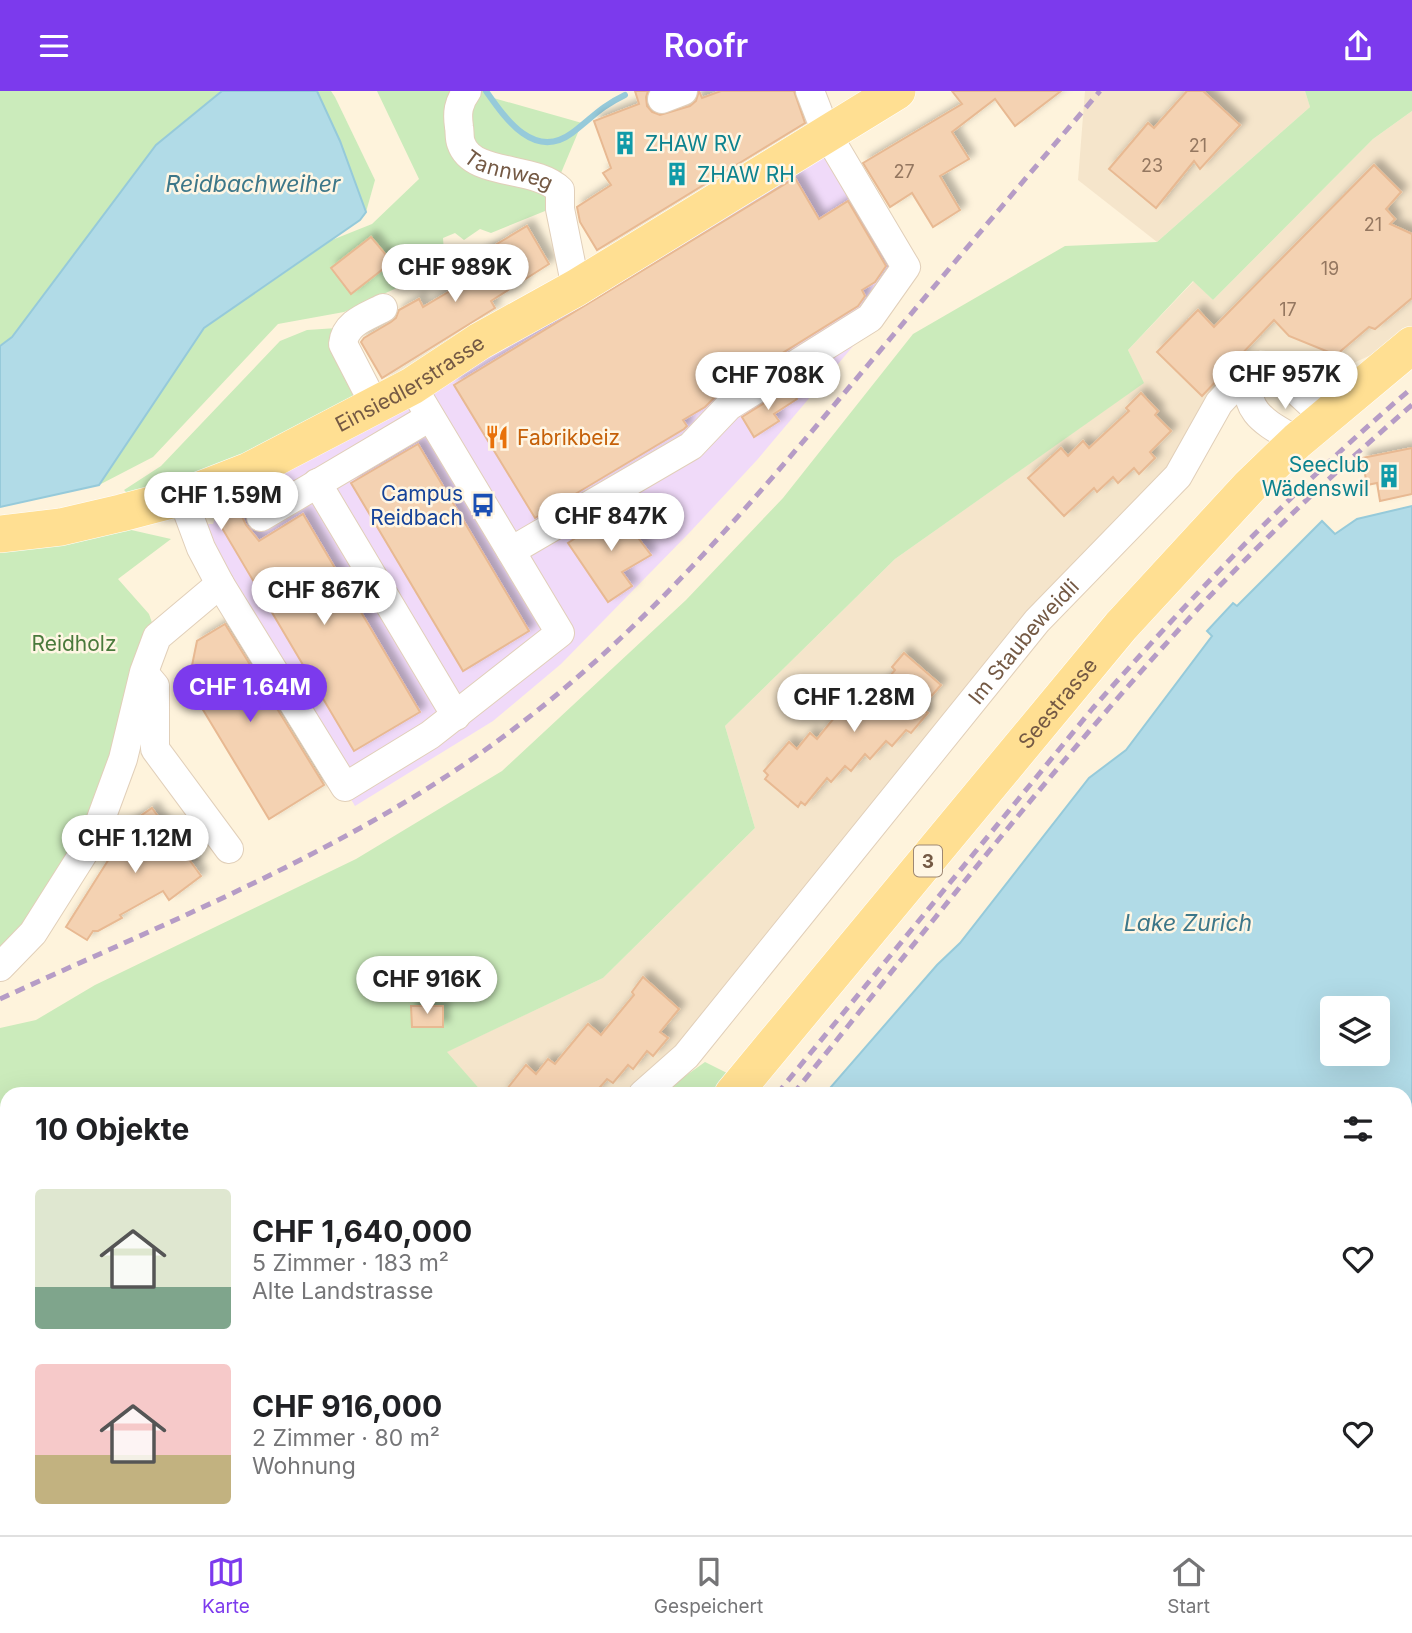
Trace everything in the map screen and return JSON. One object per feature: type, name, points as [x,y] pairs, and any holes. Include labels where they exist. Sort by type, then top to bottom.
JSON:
[{"type":"main road","name":"Einsiedlerstrasse","points":[[0,534],[61,527],[183,497],[249,471],[412,386],[480,341],[576,288],[897,91]]},
{"type":"main road","name":"Seestrasse","points":[[739,1087],[1121,626],[1250,486],[1297,441],[1412,345]]},
{"type":"street","points":[[511,551],[691,446],[729,406],[870,318],[906,267],[820,117],[810,91]]},
{"type":"street","name":"Tannweg","points":[[465,92],[457,110],[461,144],[474,160],[491,167],[550,180],[559,190],[560,209],[576,288]]},
{"type":"street","points":[[375,406],[343,344],[344,334],[351,326],[383,308]]},
{"type":"street","points":[[1297,441],[1256,413],[1248,399],[1249,371],[1264,367],[1277,373],[1325,417]]},
{"type":"street","name":"Im Staubeweidli","points":[[651,1087],[685,1056],[1037,621],[1178,476],[1219,403],[1249,371]]},
{"type":"street","points":[[183,497],[201,548],[220,584],[345,787],[430,735],[560,633],[412,386]]},
{"type":"street","points":[[261,517],[430,417]]},
{"type":"street","points":[[317,482],[456,716]]},
{"type":"street","points":[[0,967],[33,933],[95,835],[123,759],[141,681],[157,637],[220,584]]},
{"type":"street","points":[[141,681],[155,687],[155,749],[229,849]]},
{"type":"shaded area","points":[[1085,91],[1305,91],[1310,107],[1157,242],[1078,180]]},
{"type":"shaded area","points":[[1412,111],[1412,336],[1319,379],[1283,354],[1260,350],[1240,367],[1190,455],[649,1087],[478,1087],[446,1052],[603,978],[755,828],[725,726],[895,559],[1143,383],[1128,350],[1194,281],[1213,300],[1373,139]]},
{"type":"shaded area","points":[[837,147],[914,274],[757,460],[561,664],[493,721],[355,806],[236,606],[207,524],[213,524],[218,510],[244,491],[444,384]]},
{"type":"green space","points":[[0,91],[236,91],[12,337],[0,345]]},
{"type":"green space","points":[[312,91],[331,91],[375,180],[366,212]]},
{"type":"green space","points":[[377,91],[488,91],[490,97],[582,123],[545,211],[491,233],[480,229],[464,240],[455,233],[443,238],[445,266],[344,312],[278,324],[153,457],[99,485],[204,328],[332,240],[372,224],[419,179]]},
{"type":"green space","points":[[1305,91],[1412,91],[1412,111],[1373,139],[1213,300],[1193,281],[1128,350],[1144,383],[895,559],[725,726],[755,828],[603,978],[447,1052],[478,1087],[0,1087],[0,1028],[36,1020],[95,985],[356,859],[502,771],[686,600],[783,498],[913,334],[1065,246],[1157,242],[1310,107]]},
{"type":"green space","points":[[337,328],[335,355],[355,398],[242,458],[191,477],[128,494],[124,490],[161,466],[280,341],[307,330]]},
{"type":"green space","name":"Reidholz","points":[[118,527],[171,539],[118,579],[149,614],[157,637],[95,835],[0,954],[0,550]]},
{"type":"green space","points":[[705,1062],[729,1074],[719,1087],[670,1087]]},
{"type":"water","name":"Reidbachweiher","points":[[222,91],[317,91],[340,141],[366,212],[360,220],[204,328],[99,485],[0,507],[0,346],[12,337],[156,145]]},
{"type":"water","name":"Lake Zurich","points":[[1412,506],[1412,1087],[831,1087],[937,965],[960,943],[1089,778],[1126,750],[1212,636],[1207,631],[1233,603],[1237,606],[1322,521],[1335,534],[1357,519]]},
{"type":"building","points":[[635,91],[648,91],[647,106],[660,115],[690,106],[696,101],[699,91],[702,98],[721,91],[794,91],[805,123],[597,250],[580,222],[577,207],[611,185],[603,173],[611,168],[594,121],[639,104]]},
{"type":"building","points":[[952,91],[1061,91],[1015,126],[995,99],[952,132],[969,159],[940,176],[960,210],[933,227],[912,193],[890,207],[863,163],[962,104]]},
{"type":"building","points":[[1187,91],[1203,91],[1240,125],[1200,169],[1194,161],[1156,208],[1109,169],[1148,123],[1154,128]]},
{"type":"building","points":[[1374,165],[1401,192],[1386,209],[1395,219],[1390,224],[1412,234],[1412,298],[1375,329],[1369,327],[1336,355],[1289,336],[1274,320],[1202,396],[1157,352],[1198,310],[1214,327]]},
{"type":"building","points":[[795,178],[819,219],[848,201],[886,266],[875,282],[862,290],[865,296],[858,306],[720,392],[705,407],[683,420],[687,426],[684,429],[535,518],[454,385]]},
{"type":"building","points":[[527,226],[549,264],[491,301],[495,308],[382,378],[361,342],[364,338],[396,318],[399,310],[419,299],[423,307],[475,276],[469,265],[485,251]]},
{"type":"building","points":[[371,237],[392,262],[351,294],[331,268]]},
{"type":"building","points":[[790,387],[797,399],[774,414],[779,421],[754,437],[742,417]]},
{"type":"building","points":[[1141,393],[1158,411],[1155,415],[1171,431],[1150,452],[1155,458],[1139,474],[1134,468],[1118,483],[1113,477],[1097,492],[1094,488],[1064,516],[1028,478],[1061,448],[1068,456],[1083,441],[1089,448],[1129,411],[1126,408]]},
{"type":"building","points":[[418,444],[529,631],[463,671],[351,483]]},
{"type":"building","name":"Seeclub Wädenswil","points":[[1412,448],[1412,494],[1380,501],[1377,483],[1367,485],[1362,458]]},
{"type":"building","points":[[235,502],[246,525],[259,541],[303,514],[420,712],[354,751],[219,523],[222,514]]},
{"type":"building","points":[[626,508],[646,534],[639,539],[651,555],[622,572],[632,586],[608,602],[568,543],[592,527],[595,531]]},
{"type":"building","points":[[225,624],[324,785],[269,819],[188,685],[197,641]]},
{"type":"building","points":[[904,653],[941,685],[921,708],[928,713],[911,733],[906,730],[892,746],[886,741],[870,759],[865,754],[851,771],[845,766],[831,782],[827,778],[805,805],[801,802],[798,807],[765,779],[768,775],[764,771],[789,742],[797,749],[810,733],[817,739],[847,702],[859,713],[895,670],[892,667]]},
{"type":"building","points":[[152,808],[201,876],[169,900],[163,891],[120,915],[122,918],[93,931],[87,940],[66,927],[126,832],[123,828]]},
{"type":"building","points":[[643,977],[679,1009],[660,1032],[668,1038],[653,1056],[647,1051],[633,1069],[628,1065],[613,1083],[607,1079],[600,1087],[509,1087],[526,1065],[536,1074],[548,1059],[555,1064],[588,1024],[601,1035],[634,995],[632,992]]},
{"type":"building","points":[[411,1006],[443,1006],[443,1027],[412,1027]]},
{"type":"waterway","points":[[486,91],[502,113],[522,133],[545,142],[558,140],[572,133],[603,108],[625,95]]},
{"type":"railway","points":[[0,999],[187,915],[370,823],[485,750],[537,711],[631,628],[717,540],[800,446],[1100,91]]},
{"type":"railway","points":[[783,1087],[1093,708],[1287,502],[1412,388]]},
{"type":"railway","points":[[799,1087],[996,842],[1100,718],[1208,598],[1282,523],[1412,405]]},
{"type":"place","name":"ZHAW RV","points":[[625,143]]},
{"type":"place","name":"ZHAW RH","points":[[677,174]]},
{"type":"place","name":"Fabrikbeiz","points":[[497,437]]},
{"type":"place","name":"Seeclub Wädenswil","points":[[1389,476]]},
{"type":"place","name":"Campus Reidbach","points":[[483,505]]}]
